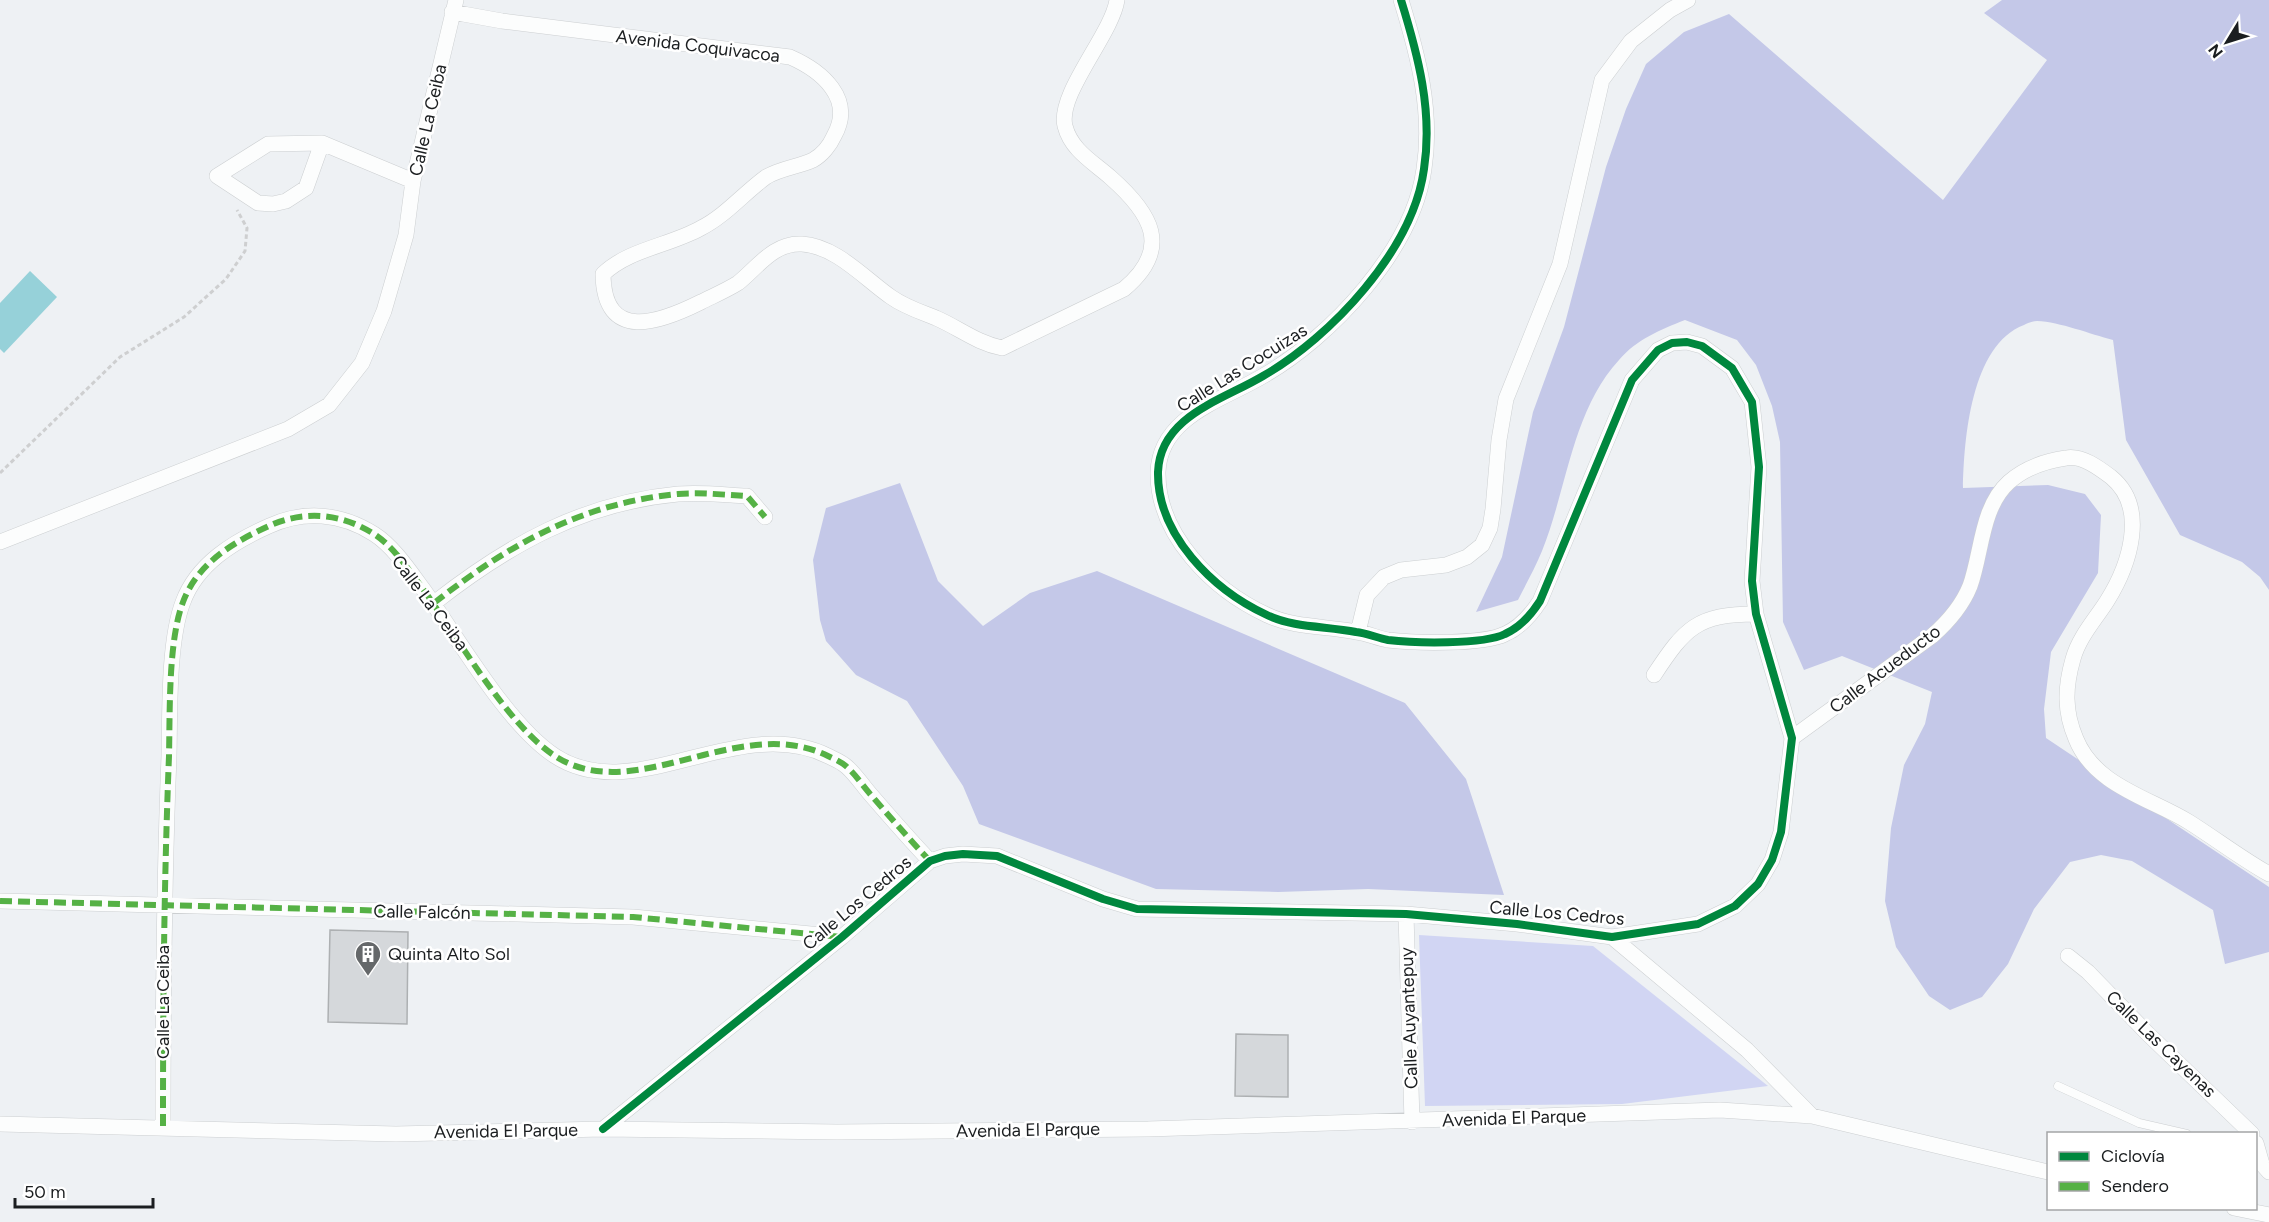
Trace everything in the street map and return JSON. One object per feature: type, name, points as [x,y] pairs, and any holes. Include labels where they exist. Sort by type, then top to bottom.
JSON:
[{"type":"street","name":"Avenida Coquivacoa","points":[[454,6],[502,21],[790,57],[809,66],[829,82],[840,103],[840,127],[830,145],[814,160],[768,176],[703,228],[617,260],[603,274],[603,294],[614,315],[634,323],[659,321],[737,283],[779,248],[802,244],[822,249],[842,260],[893,299],[915,311],[937,319],[985,345],[1002,348],[1124,289],[1141,274],[1153,251],[1149,227],[1140,209],[1109,176],[1088,161],[1074,143],[1065,125],[1066,105],[1117,0]]},
{"type":"street","name":"Calle Las Cocuizas","points":[[1358,632],[1304,626],[1268,616],[1228,591],[1206,572],[1168,523],[1161,499],[1158,473],[1160,454],[1170,434],[1191,415],[1264,376],[1328,330],[1388,257],[1410,216],[1424,171],[1427,123],[1423,81],[1401,0]]},
{"type":"street","points":[[1358,632],[1367,595],[1384,577],[1401,570],[1446,564],[1467,557],[1482,545],[1490,528],[1494,509],[1499,440],[1506,399],[1560,264],[1602,80],[1631,41],[1670,10],[1688,0]]},
{"type":"street","name":"Calle La Ceiba","points":[[0,542],[288,429],[329,405],[362,363],[384,311],[406,236],[413,182],[454,6]]},
{"type":"street","points":[[322,143],[306,188],[286,201],[273,204],[258,203],[217,176],[268,144],[322,143],[413,182]]},
{"type":"street","name":"Calle Los Cedros","points":[[603,1129],[842,937],[930,861],[945,856],[963,854],[998,856],[1103,899],[1137,909],[1406,914],[1516,924],[1611,937],[1698,924],[1735,906],[1758,884],[1772,860],[1781,832],[1792,738],[1756,614],[1752,581],[1759,467],[1752,402],[1732,368],[1702,346],[1687,342],[1672,343],[1658,350],[1645,361],[1632,380],[1549,583],[1531,615],[1518,627],[1491,639],[1419,643],[1386,639],[1358,632]]},
{"type":"street","name":"Calle Acueducto","points":[[1792,738],[1932,636],[1951,619],[1969,588],[1988,514],[2007,483],[2025,470],[2047,461],[2072,457],[2097,467],[2119,484],[2130,508],[2133,537],[2124,566],[2108,600],[2084,634],[2073,656],[2067,681],[2066,705],[2084,757],[2126,790],[2187,821],[2269,874]]},
{"type":"street","points":[[434,603],[484,565],[518,544],[552,526],[622,503],[681,494],[747,496],[765,517]]},
{"type":"street","name":"Calle La Ceiba","points":[[163,1126],[164,905],[172,671],[182,604],[197,574],[222,552],[252,533],[282,520],[316,515],[342,517],[377,535],[407,567],[434,603],[506,707],[555,757],[585,769],[619,773],[738,746],[782,743],[810,748],[846,765],[930,861]]},
{"type":"street","points":[[1654,675],[1682,637],[1698,624],[1715,616],[1756,614]]},
{"type":"street","name":"Calle Falcón","points":[[0,901],[633,917],[842,937]]},
{"type":"street","name":"Calle Auyantepuy","points":[[1406,914],[1412,1122]]},
{"type":"street","points":[[1611,937],[1747,1050],[1812,1116]]},
{"type":"street","name":"Calle Las Cayenas","points":[[2068,956],[2088,972],[2148,1034],[2250,1132]]},
{"type":"street","name":"Avenida El Parque","points":[[0,1124],[163,1126],[396,1134],[603,1129],[837,1132],[1148,1129],[1720,1110],[1812,1116],[2047,1172]]},
{"type":"street","points":[[2257,1150],[2262,1164],[2269,1172]]},
{"type":"street","points":[[2240,1210],[2269,1215]]},
{"type":"lane","points":[[2058,1086],[2139,1123],[2178,1132]]},
{"type":"path","points":[[0,473],[120,357],[184,317],[226,279],[245,251],[247,228],[232,202]]},
{"type":"shaded area","points":[[2002,0],[2269,0],[2269,590],[2260,577],[2242,562],[2180,535],[2126,440],[2113,340],[2065,326],[2037,321],[2026,324],[2006,336],[1992,352],[1974,396],[1966,445],[1963,488],[2048,485],[2085,494],[2101,515],[2098,573],[2051,652],[2044,709],[2046,738],[2269,887],[2269,952],[2225,964],[2213,910],[2132,861],[2101,855],[2070,862],[2034,909],[2008,964],[1982,997],[1950,1010],[1929,996],[1896,947],[1885,901],[1891,828],[1904,765],[1925,724],[1932,692],[1842,656],[1804,670],[1783,622],[1780,442],[1772,406],[1756,365],[1737,340],[1685,320],[1649,336],[1633,346],[1619,360],[1603,380],[1581,426],[1551,527],[1518,600],[1476,612],[1502,557],[1533,412],[1564,327],[1606,167],[1626,109],[1646,64],[1684,32],[1729,14],[1943,200],[2047,60],[1984,13]]},
{"type":"shaded area","points":[[30,271],[57,297],[4,353],[0,349],[0,303]]},
{"type":"shaded area","points":[[900,483],[938,581],[983,626],[1030,593],[1097,571],[1405,703],[1466,779],[1504,895],[1368,889],[1278,892],[1156,889],[979,824],[963,786],[907,701],[856,675],[826,641],[820,620],[813,560],[826,508]]},
{"type":"shaded area","points":[[1419,935],[1593,946],[1768,1086],[1622,1104],[1425,1106]]},
{"type":"building","name":"Quinta Alto Sol","points":[[330,930],[408,932],[407,1024],[328,1022]]},
{"type":"building","points":[[1236,1034],[1288,1035],[1288,1097],[1235,1096]]},
{"type":"marked path","points":[[434,603],[518,545],[578,517],[610,507],[643,499],[704,493],[747,496],[765,517]]},
{"type":"marked path","points":[[163,1126],[164,941],[170,699],[172,657],[178,618],[189,588],[207,565],[242,539],[282,521],[309,516],[336,518],[361,527],[381,539],[412,574],[501,702],[537,742],[555,756],[586,769],[619,772],[653,767],[723,750],[759,745],[794,746],[828,756],[845,765],[930,861]]},
{"type":"marked path","points":[[0,901],[633,917],[842,937]]},
{"type":"cycle path","points":[[603,1129],[842,937],[930,861],[945,856],[963,854],[997,856],[1103,899],[1137,909],[1406,914],[1517,924],[1612,937],[1698,924],[1735,906],[1758,884],[1772,860],[1781,832],[1792,738],[1756,614],[1752,581],[1759,467],[1752,402],[1732,368],[1702,346],[1687,342],[1672,343],[1658,350],[1632,380],[1540,601],[1521,624],[1495,638],[1448,642],[1399,641],[1345,630],[1299,625],[1277,619],[1247,604],[1209,575],[1192,558],[1167,517],[1160,495],[1158,472],[1161,453],[1170,437],[1196,412],[1263,376],[1315,339],[1365,288],[1386,260],[1404,230],[1417,200],[1424,169],[1427,126],[1418,62],[1401,0]]},
{"type":"place","name":"Quinta Alto Sol","points":[[368,977]]}]
